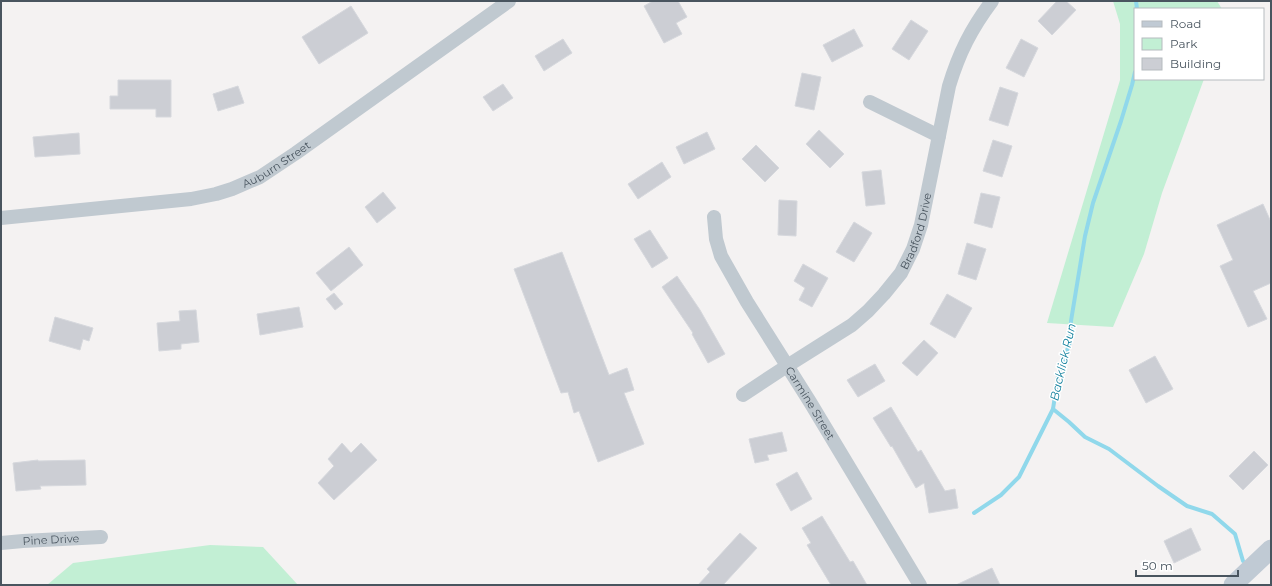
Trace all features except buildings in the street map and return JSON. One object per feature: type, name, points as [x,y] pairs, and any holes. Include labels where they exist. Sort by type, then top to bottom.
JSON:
[{"type":"main road","points":[[1233,585],[1271,549]]},
{"type":"street","name":"Auburn Street","points":[[1,218],[191,199],[232,189],[260,177],[296,153],[509,1]]},
{"type":"street","name":"Bradford Drive","points":[[744,395],[852,325],[868,311],[901,273],[913,249],[921,225],[949,86],[955,68],[965,43],[978,19],[992,1]]},
{"type":"street","points":[[870,102],[939,136]]},
{"type":"street","name":"Carmine Street","points":[[714,217],[716,239],[721,256],[747,302],[810,402],[920,585]]},
{"type":"street","name":"Pine Drive","points":[[1,543],[23,540],[101,537]]},
{"type":"green space","points":[[1113,1],[1217,1],[1221,8],[1134,8],[1134,80],[1204,80],[1162,193],[1144,254],[1113,327],[1047,323],[1120,80],[1120,24]]},
{"type":"green space","points":[[210,545],[263,547],[298,585],[47,585],[73,563]]},
{"type":"waterway","name":"Backlick Run","points":[[1136,1],[1137,8]]},
{"type":"waterway","name":"Backlick Run","points":[[1134,76],[1121,121],[1093,203],[1085,236],[1071,321],[1070,342],[1058,376],[1053,409],[1085,437],[1109,449],[1187,506],[1212,514],[1235,534],[1243,561]]},
{"type":"waterway","points":[[974,513],[1001,495],[1019,477],[1053,409]]}]
